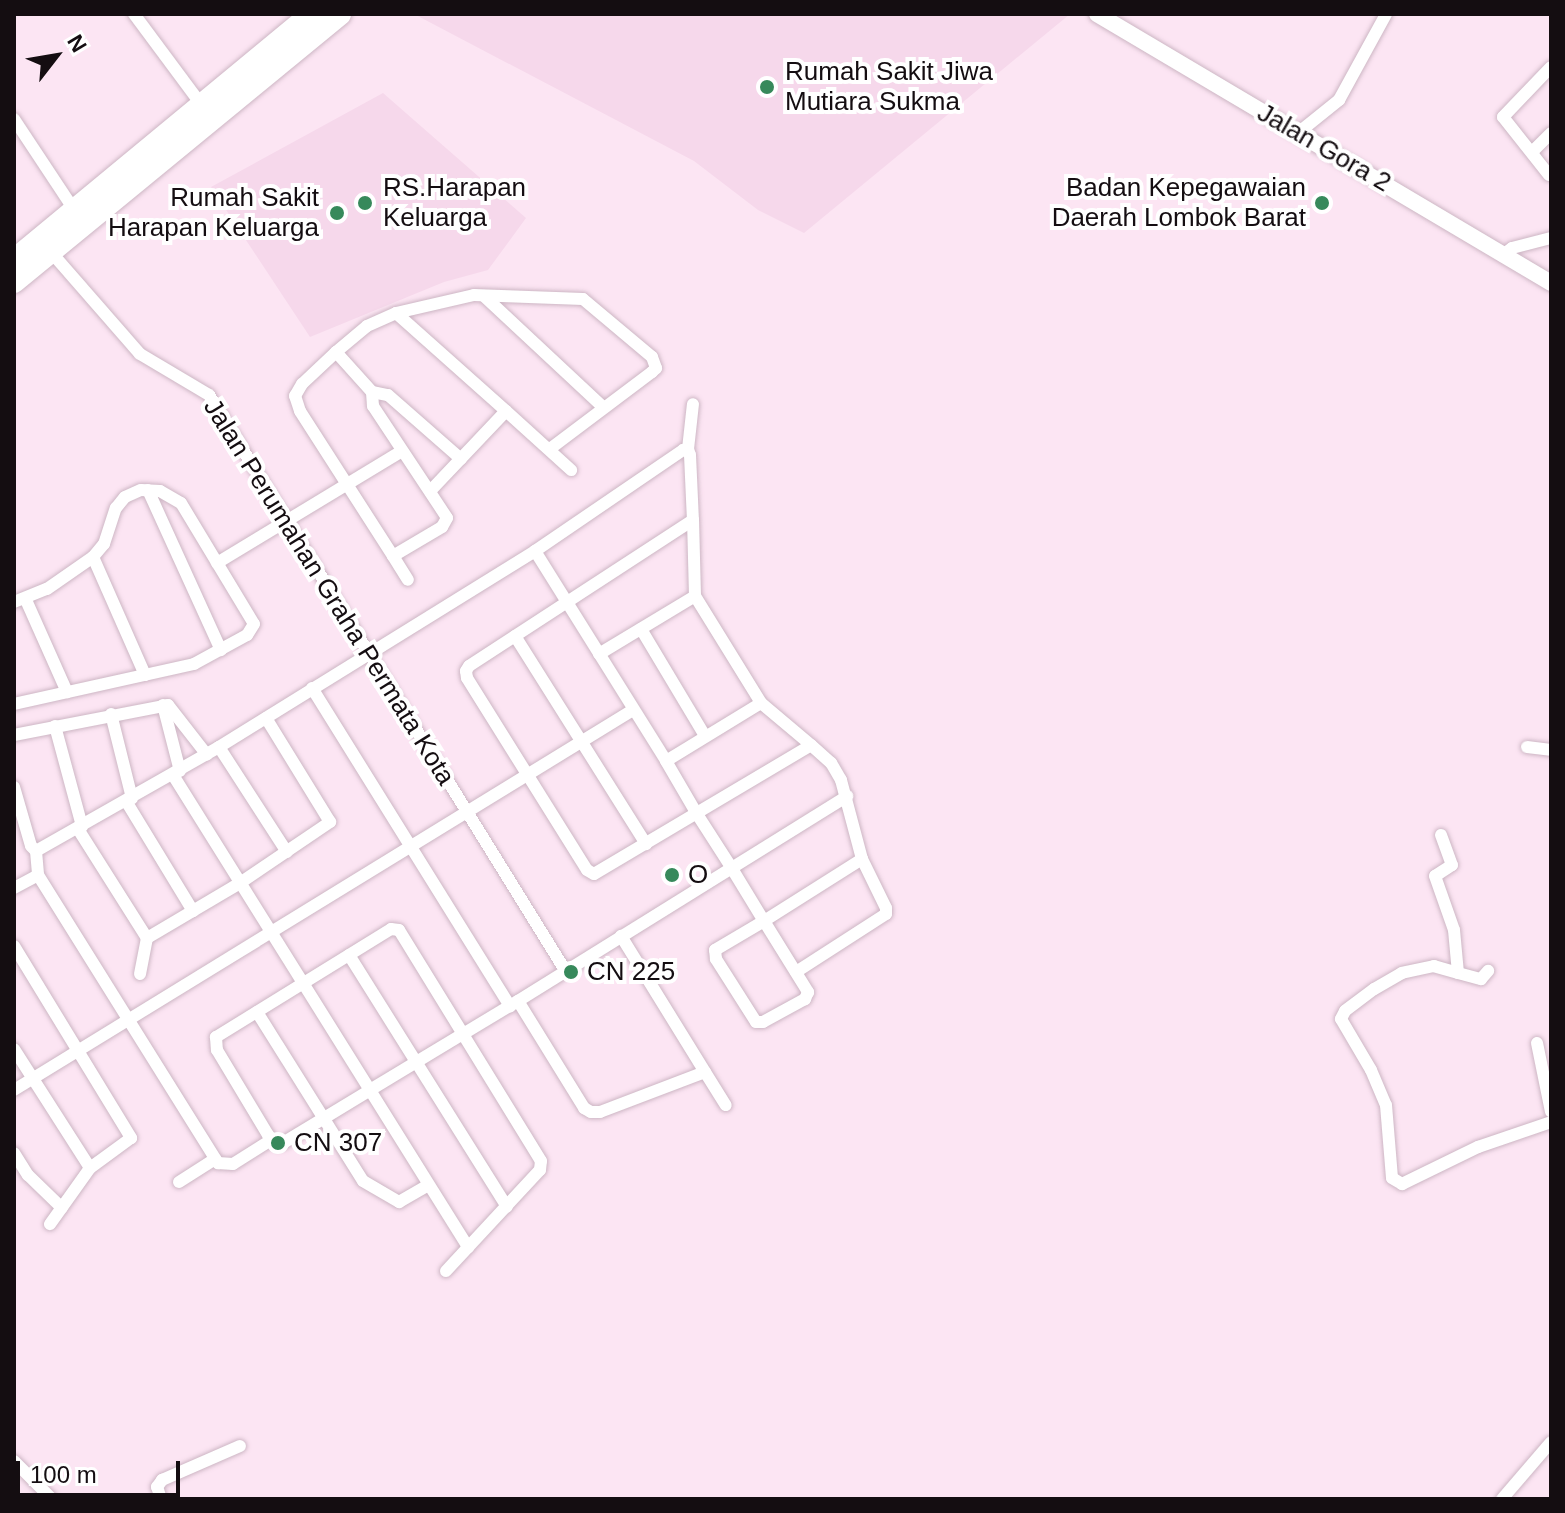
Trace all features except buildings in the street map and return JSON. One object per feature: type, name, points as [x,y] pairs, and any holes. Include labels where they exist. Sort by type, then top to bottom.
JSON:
[{"type":"highway","points":[[14,282],[51,252],[311,14]]},
{"type":"highway","points":[[14,260],[340,14]]},
{"type":"street","points":[[134,14],[191,125]]},
{"type":"street","name":"Jalan Gora 2","points":[[1097,14],[1551,283]]},
{"type":"street","points":[[1298,133],[1339,100],[1386,14]]},
{"type":"street","points":[[1550,179],[1503,117],[1551,67]]},
{"type":"street","points":[[14,119],[75,211]]},
{"type":"street","points":[[1532,152],[1551,133]]},
{"type":"street","points":[[1504,254],[1512,248],[1551,238]]},
{"type":"street","name":"Jalan Perumahan Graha Permata Kota","points":[[51,252],[130,345],[147,359],[205,391],[565,970]]},
{"type":"street","points":[[408,580],[295,396],[302,384],[336,352],[367,326],[396,313],[474,295],[583,299],[652,357],[656,368],[602,406],[550,449]]},
{"type":"street","points":[[484,296],[602,406]]},
{"type":"street","points":[[396,313],[571,470]]},
{"type":"street","points":[[336,352],[372,392],[388,395],[461,459]]},
{"type":"street","points":[[372,392],[373,406],[445,513],[446,523],[393,556]]},
{"type":"street","points":[[693,404],[688,449],[695,596],[761,703],[831,763],[847,796],[862,859],[886,908],[886,914],[796,972]]},
{"type":"street","points":[[430,491],[506,411]]},
{"type":"street","points":[[36,851],[207,755],[535,551],[688,449]]},
{"type":"street","points":[[217,563],[402,451]]},
{"type":"street","points":[[148,490],[221,650]]},
{"type":"street","points":[[14,704],[194,664],[250,632],[254,624],[181,503],[160,491],[148,490],[125,497],[116,508],[104,544],[93,557],[20,601],[67,692]]},
{"type":"street","points":[[693,520],[469,666],[467,678],[591,873],[599,873],[811,745]]},
{"type":"street","points":[[535,551],[666,761],[697,814],[731,867],[764,921],[796,972],[808,992],[805,999],[763,1022],[753,1019],[714,953],[764,921],[862,859]]},
{"type":"street","points":[[93,557],[145,675]]},
{"type":"street","points":[[599,654],[695,596]]},
{"type":"street","points":[[641,629],[705,736]]},
{"type":"street","points":[[515,636],[646,844]]},
{"type":"street","points":[[312,688],[410,845],[584,1108],[600,1112],[705,1072]]},
{"type":"street","points":[[666,761],[761,703]]},
{"type":"street","points":[[163,705],[176,773],[240,883],[468,1247]]},
{"type":"street","points":[[14,735],[163,705],[173,709],[207,755]]},
{"type":"street","points":[[14,1090],[633,710]]},
{"type":"street","points":[[111,714],[129,800],[193,911]]},
{"type":"street","points":[[147,938],[240,883],[330,822],[266,718]]},
{"type":"street","points":[[55,726],[80,828],[147,938],[140,974]]},
{"type":"street","points":[[219,747],[287,852]]},
{"type":"street","points":[[1527,747],[1551,750]]},
{"type":"street","points":[[14,787],[31,846],[36,851],[38,875],[215,1159],[228,1165],[271,1140],[283,1143],[324,1119],[847,796]]},
{"type":"street","points":[[1441,835],[1452,865],[1437,874],[1436,880],[1454,930],[1458,973]]},
{"type":"street","points":[[14,888],[38,875]]},
{"type":"street","points":[[271,1140],[214,1040],[391,929],[399,930],[541,1161],[540,1170],[446,1271]]},
{"type":"street","points":[[621,936],[726,1105]]},
{"type":"street","points":[[14,946],[20,970],[78,1051],[131,1138],[90,1168],[50,1224]]},
{"type":"street","points":[[349,955],[507,1207]]},
{"type":"street","points":[[1488,971],[1481,979],[1434,966],[1402,973],[1374,989],[1341,1016],[1386,1105],[1395,1182],[1402,1184],[1478,1147],[1551,1122]]},
{"type":"street","points":[[257,1012],[368,1185],[399,1202],[428,1185]]},
{"type":"street","points":[[1537,1043],[1551,1112]]},
{"type":"street","points":[[14,1049],[90,1168]]},
{"type":"street","points":[[14,1153],[28,1175],[62,1208]]},
{"type":"street","points":[[179,1182],[215,1159]]},
{"type":"street","points":[[1502,1499],[1551,1442]]},
{"type":"street","points":[[161,1499],[157,1487],[162,1480],[240,1446]]},
{"type":"street","points":[[14,1461],[52,1499]]},
{"type":"shaded area","name":"Rumah Sakit Jiwa Mutiara Sukma","points":[[414,14],[1070,14],[804,233],[758,210],[694,161]]},
{"type":"shaded area","name":"RS.Harapan Keluarga","points":[[383,93],[526,218],[488,270],[444,282],[310,337],[211,187]]},
{"type":"place","name":"Rumah Sakit Jiwa Mutiara Sukma","points":[[767,87]]},
{"type":"place","name":"RS.Harapan Keluarga","points":[[365,203]]},
{"type":"place","name":"Badan Kepegawaian Daerah Lombok Barat","points":[[1322,203]]},
{"type":"place","name":"Rumah Sakit Harapan Keluarga","points":[[337,213]]},
{"type":"place","name":"O","points":[[672,875]]},
{"type":"place","name":"CN 225","points":[[571,972]]},
{"type":"place","name":"CN 307","points":[[278,1143]]}]
